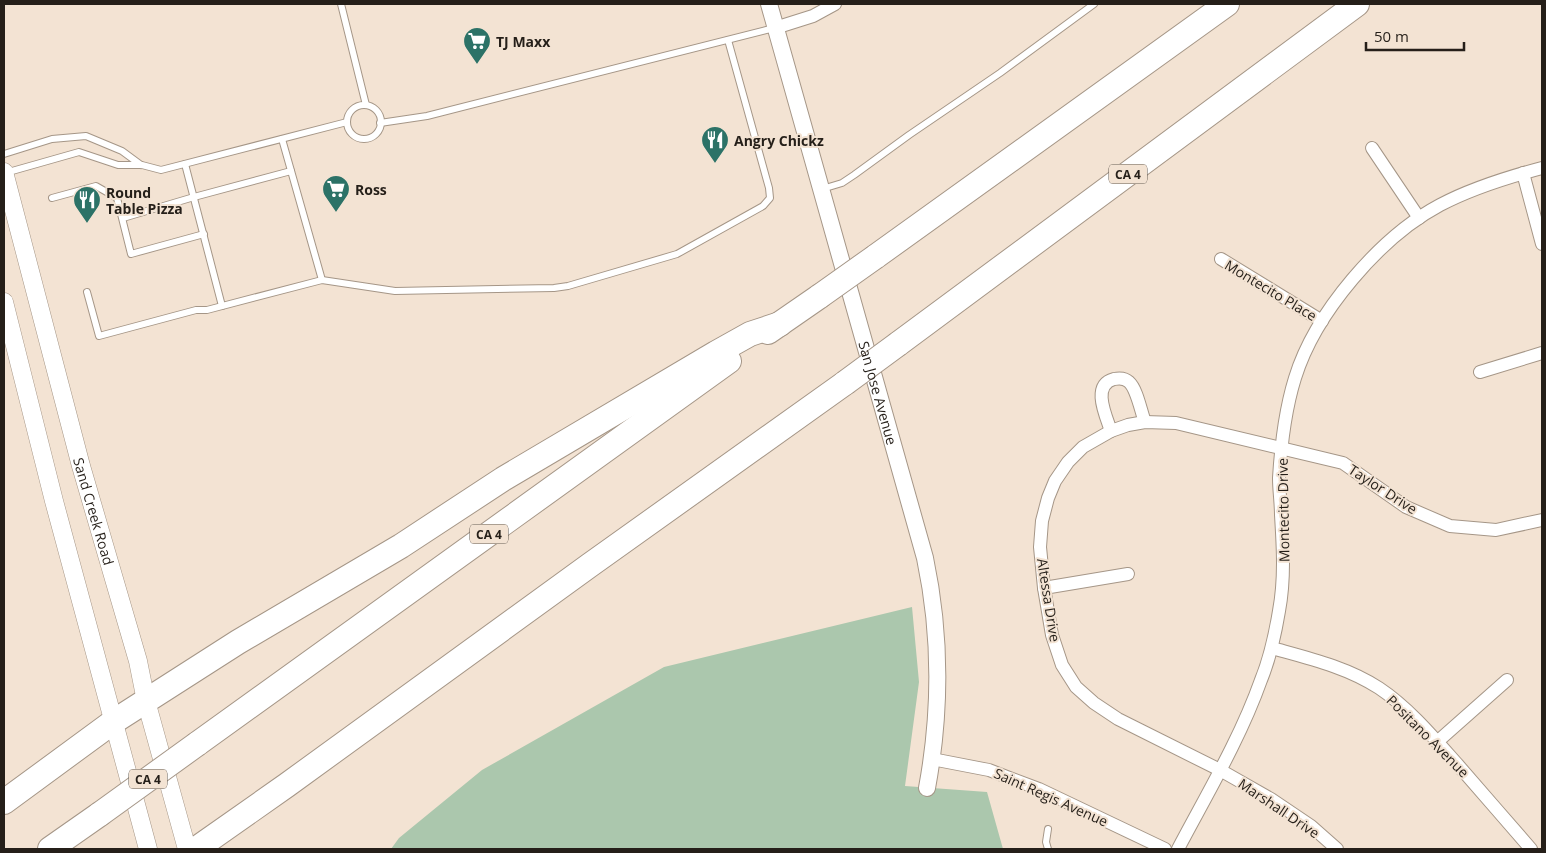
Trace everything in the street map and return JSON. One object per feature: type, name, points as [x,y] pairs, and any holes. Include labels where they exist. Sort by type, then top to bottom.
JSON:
[{"type":"highway","name":"CA 4","points":[[50,849],[1227,4]]},
{"type":"highway","name":"CA 4","points":[[196,849],[212,841],[845,383],[1357,4]]},
{"type":"highway","points":[[4,802],[113,722],[238,642],[401,546],[503,478],[649,391],[750,334],[780,324]]},
{"type":"main road","name":"Sand Creek Road","points":[[4,173],[81,466],[138,661],[146,701],[186,849]]},
{"type":"main road","points":[[4,302],[54,501],[148,849]]},
{"type":"street","name":"San Jose Avenue","points":[[769,4],[925,558],[931,587],[936,629],[937,684],[932,759],[927,788]]},
{"type":"street","points":[[775,28],[812,16],[835,4]]},
{"type":"street","points":[[1372,148],[1419,218]]},
{"type":"street","name":"Montecito Drive","points":[[1178,849],[1220,770],[1261,681],[1272,648],[1280,608],[1283,579],[1279,479],[1282,447],[1295,378],[1306,351],[1322,321],[1343,291],[1364,267],[1419,218],[1441,205],[1476,189],[1542,168]]},
{"type":"street","points":[[1523,173],[1542,244]]},
{"type":"street","name":"Montecito Place","points":[[1220,259],[1322,321]]},
{"type":"street","points":[[1480,372],[1542,353]]},
{"type":"street","points":[[1111,431],[1102,402],[1102,389],[1107,382],[1115,378],[1130,382],[1145,422]]},
{"type":"street","name":"Altessa Drive","points":[[1220,770],[1118,719],[1094,703],[1076,687],[1062,665],[1052,636],[1044,588],[1040,547],[1042,521],[1055,481],[1068,462],[1083,447],[1111,431],[1128,425],[1145,422],[1176,423],[1282,447]]},
{"type":"street","name":"Taylor Drive","points":[[1282,447],[1343,463],[1406,507],[1450,526],[1496,530],[1542,520]]},
{"type":"street","points":[[1044,588],[1128,574]]},
{"type":"street","name":"Positano Avenue","points":[[1272,648],[1320,661],[1355,675],[1379,688],[1406,710],[1437,742],[1531,849]]},
{"type":"street","points":[[1437,742],[1507,680]]},
{"type":"street","name":"Saint Regis Avenue","points":[[932,759],[989,770],[1039,789],[1165,849]]},
{"type":"street","name":"Marshall Drive","points":[[1220,770],[1271,799],[1311,826],[1337,849]]},
{"type":"lane","points":[[341,4],[366,105]]},
{"type":"lane","points":[[822,189],[842,183],[854,175],[1000,73],[1094,4]]},
{"type":"lane","points":[[380,123],[427,116],[775,28]]},
{"type":"lane","points":[[87,292],[99,336],[196,310],[207,310],[322,280],[395,291],[554,288],[568,286],[677,254],[763,206],[770,198],[769,188],[728,40]]},
{"type":"lane","points":[[366,105],[375,109],[380,118],[380,123],[376,133],[372,136],[360,138],[351,132],[347,122],[349,113],[353,109],[366,105]]},
{"type":"lane","points":[[4,173],[79,152],[118,165],[142,165],[161,170],[347,122]]},
{"type":"lane","points":[[4,154],[52,140],[86,136],[122,151],[142,165]]},
{"type":"lane","points":[[282,139],[322,280]]},
{"type":"lane","points":[[185,164],[222,306]]},
{"type":"lane","points":[[123,218],[292,171]]},
{"type":"lane","points":[[52,198],[96,186],[117,198],[131,254],[204,234]]},
{"type":"lane","points":[[1048,829],[1046,842],[1048,849]]},
{"type":"green space","points":[[912,607],[919,682],[905,786],[987,792],[1003,849],[391,849],[399,838],[482,770],[664,667]]},
{"type":"place","name":"TJ Maxx","points":[[477,65]]},
{"type":"place","name":"Angry Chickz","points":[[715,164]]},
{"type":"place","name":"Ross","points":[[336,213]]},
{"type":"place","name":"Round Table Pizza","points":[[87,224]]}]
